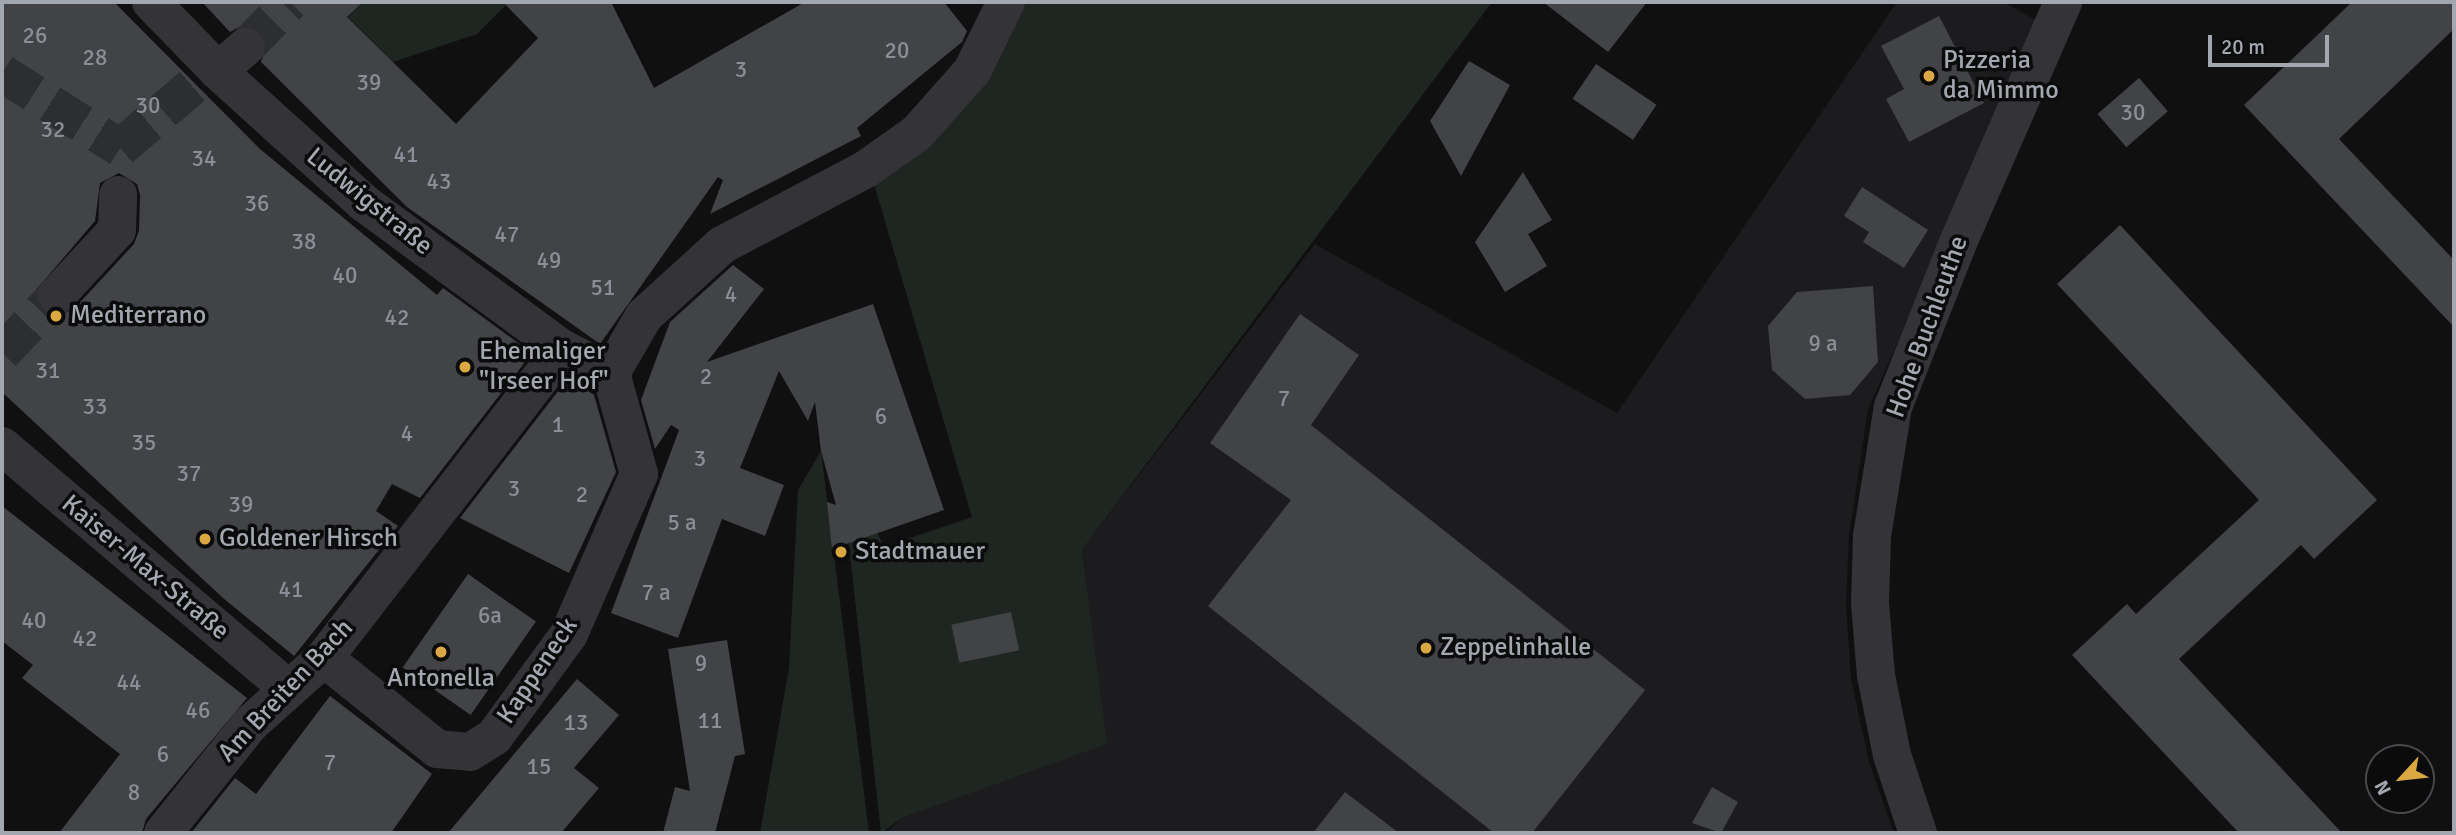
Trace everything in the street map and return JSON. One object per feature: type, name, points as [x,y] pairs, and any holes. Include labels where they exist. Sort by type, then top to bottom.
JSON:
[{"type":"street","name":"Ludwigstraße","points":[[151,2],[363,203],[563,349],[611,373]]},
{"type":"street","points":[[611,373],[644,316],[722,246],[866,169],[917,133],[972,71],[1006,2]]},
{"type":"street","name":"Hohe Buchleuthe","points":[[1918,833],[1892,755],[1876,676],[1870,603],[1872,536],[1893,407],[1957,245],[2063,2]]},
{"type":"street","points":[[57,295],[117,230],[118,195]]},
{"type":"street","name":"Am Breiten Bach","points":[[163,833],[250,724],[324,658],[563,349]]},
{"type":"street","name":"Kappeneck","points":[[324,658],[437,749],[470,752],[494,737],[569,634],[639,474],[611,373]]},
{"type":"street","name":"Kaiser-Max-Straße","points":[[2,446],[289,689]]},
{"type":"shaded area","points":[[363,2],[502,2],[506,5],[477,34],[393,62],[348,17]]},
{"type":"shaded area","points":[[1021,2],[1492,2],[1082,550],[1107,744],[902,818],[881,833],[838,447],[884,547],[972,517],[872,177]]},
{"type":"shaded area","points":[[1897,2],[2004,2],[2040,23],[1868,409],[1849,536],[1846,606],[1851,678],[1869,762],[1894,833],[886,833],[902,818],[1106,744],[1082,550],[1315,244],[1617,413]]},
{"type":"shaded area","points":[[821,451],[869,833],[760,833],[789,668],[798,490]]},
{"type":"building","points":[[2,2],[114,2],[260,149],[437,295],[443,288],[532,353],[420,498],[392,484],[376,511],[398,526],[294,656],[223,598],[2,392]],"holes":[[[119,173],[137,184],[140,195],[139,231],[134,244],[73,310],[52,316],[36,302],[36,290],[95,221],[100,183]]]},
{"type":"building","points":[[202,2],[363,2],[347,17],[456,124],[538,38],[503,2],[611,2],[654,88],[805,2],[944,2],[967,31],[962,42],[857,128],[861,136],[710,214],[723,180],[718,177],[600,344],[407,207],[261,62],[268,44],[262,32],[243,25],[230,32]]},
{"type":"building","points":[[1543,2],[1647,2],[1608,52]]},
{"type":"building","points":[[2352,2],[2454,2],[2454,29],[2339,139],[2454,260],[2454,327],[2244,105]]},
{"type":"building","points":[[1939,16],[1984,103],[1909,142],[1886,99],[1904,89],[1881,46]]},
{"type":"building","points":[[1469,61],[1510,85],[1461,176],[1430,121]]},
{"type":"building","points":[[1596,64],[1657,105],[1633,140],[1573,99]]},
{"type":"building","points":[[2139,78],[2168,111],[2126,147],[2097,114]]},
{"type":"building","points":[[1523,172],[1552,220],[1528,234],[1547,266],[1505,292],[1475,242]]},
{"type":"building","points":[[1862,187],[1928,230],[1904,268],[1863,242],[1869,232],[1844,216]]},
{"type":"building","points":[[2120,225],[2377,500],[2314,559],[2301,545],[2179,659],[2342,833],[2239,833],[2072,655],[2127,604],[2136,614],[2259,500],[2057,284]]},
{"type":"building","points":[[733,265],[764,289],[707,362],[873,304],[944,510],[832,549],[827,502],[836,505],[821,451],[815,402],[808,421],[779,371],[740,468],[784,485],[765,536],[722,519],[678,638],[611,613],[679,430],[671,425],[655,449],[641,400],[670,322]]},
{"type":"building","points":[[1873,286],[1878,362],[1850,395],[1805,399],[1772,370],[1768,326],[1797,292]]},
{"type":"building","name":"Zeppelinhalle","points":[[1300,314],[1359,355],[1311,425],[1645,690],[1532,833],[1494,833],[1208,606],[1291,500],[1210,443]]},
{"type":"building","points":[[569,377],[594,395],[616,472],[569,573],[460,518]]},
{"type":"building","points":[[2,506],[247,698],[146,819],[142,833],[59,833],[120,754],[22,678],[33,665],[2,641]]},
{"type":"building","points":[[468,574],[536,622],[471,715],[403,667]]},
{"type":"building","points":[[1011,612],[1019,650],[959,663],[951,625]]},
{"type":"building","points":[[727,640],[745,754],[735,756],[715,833],[663,833],[675,787],[690,791],[668,649]]},
{"type":"building","points":[[577,679],[619,715],[574,768],[599,788],[561,833],[448,833]]},
{"type":"building","points":[[330,696],[432,774],[391,833],[191,833],[235,778],[256,794]]},
{"type":"building","points":[[1712,787],[1738,802],[1721,833],[1692,823]]},
{"type":"building","points":[[1345,792],[1399,833],[1313,833]]},
{"type":"tunnel","points":[[246,47],[290,2]]},
{"type":"tunnel","points":[[2,73],[120,148],[195,84]]},
{"type":"tunnel","points":[[2,353],[57,295]]},
{"type":"place","name":"Pizzeria da Mimmo","points":[[1929,76]]},
{"type":"place","name":"Mediterrano","points":[[56,316]]},
{"type":"place","name":"Ehemaliger \"Irseer Hof\"","points":[[465,367]]},
{"type":"place","name":"Goldener Hirsch","points":[[205,539]]},
{"type":"place","name":"Stadtmauer","points":[[841,552]]},
{"type":"place","name":"Zeppelinhalle","points":[[1426,648]]},
{"type":"place","name":"Antonella","points":[[441,652]]}]
